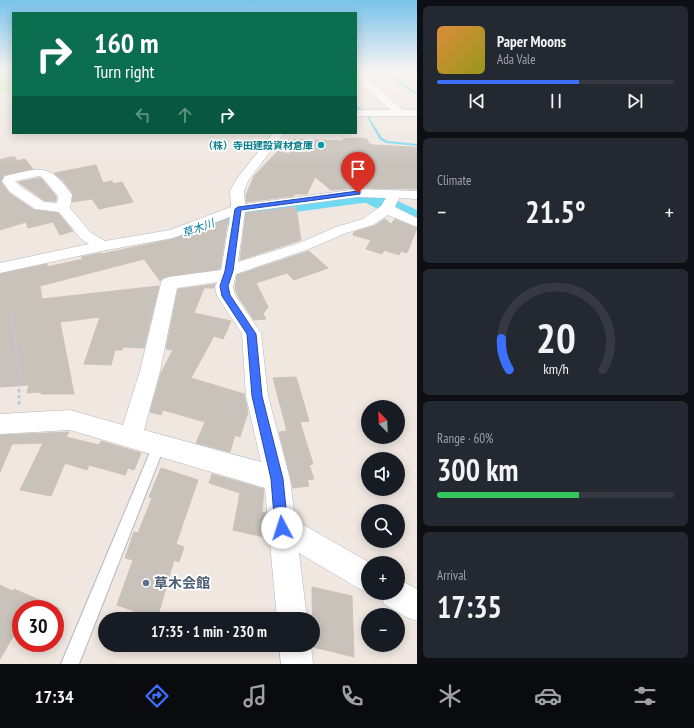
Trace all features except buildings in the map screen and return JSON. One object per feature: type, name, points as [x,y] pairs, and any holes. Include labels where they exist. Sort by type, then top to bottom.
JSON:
[{"type":"street","points":[[388,102],[399,112]]},
{"type":"street","points":[[357,113],[417,113]]},
{"type":"street","points":[[278,134],[242,180],[237,191],[237,213],[228,273],[224,286],[226,296],[252,334],[257,396],[277,479],[291,612]]},
{"type":"street","points":[[63,208],[65,195],[46,174],[38,172],[9,179],[8,181],[15,189],[40,206],[63,208],[86,236],[102,246]]},
{"type":"street","points":[[0,193],[15,189]]},
{"type":"street","points":[[0,268],[102,246],[173,234],[237,213],[358,193],[390,203],[417,223]]},
{"type":"street","points":[[131,437],[150,371],[168,283],[228,273],[304,246],[341,230],[368,222],[390,203],[417,195]]},
{"type":"street","points":[[10,423],[70,420],[277,479]]},
{"type":"street","points":[[282,528],[361,574]]},
{"type":"street","points":[[405,599],[417,606]]},
{"type":"street","points":[[296,652],[297,664]]},
{"type":"lane","points":[[70,664],[159,445]]},
{"type":"path","points":[[183,240],[195,244],[228,273]]},
{"type":"path","points":[[10,423],[18,375],[12,314]]},
{"type":"waterway","points":[[357,107],[362,111]]},
{"type":"waterway","points":[[366,114],[381,139],[387,142],[417,145]]},
{"type":"waterway","name":"草木川","points":[[187,232],[223,219],[258,210],[362,196],[371,197],[417,219]]},
{"type":"place","name":"（株）寺田建設資材倉庫","points":[[321,145]]},
{"type":"place","name":"草木会館","points":[[146,583]]},
{"type":"route","points":[[282,528],[277,479],[257,396],[252,334],[226,296],[224,286],[229,271],[238,209],[358,193]]}]
